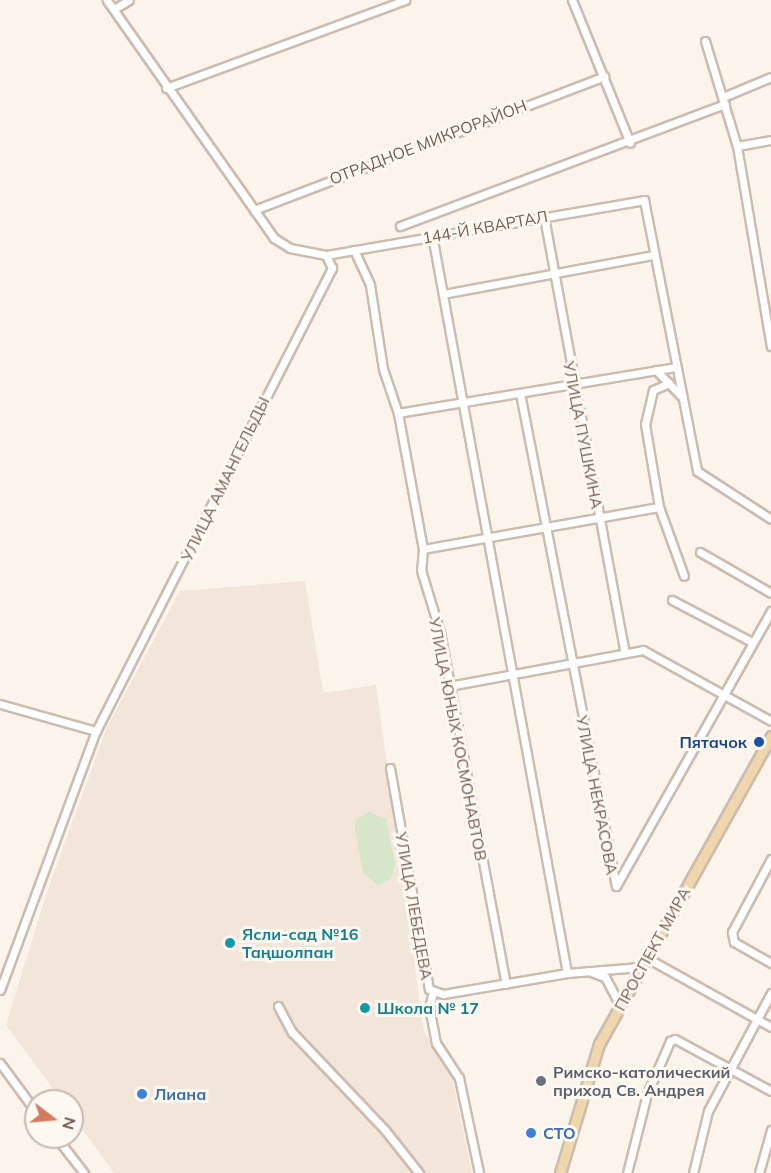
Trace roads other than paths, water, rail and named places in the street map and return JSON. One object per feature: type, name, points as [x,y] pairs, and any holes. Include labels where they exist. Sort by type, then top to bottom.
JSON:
[{"type":"main road","name":"ПРОСПЕКТ МИРА","points":[[560,1173],[589,1071],[620,1005],[771,736]]},
{"type":"street","points":[[107,0],[166,88],[254,210],[282,244],[326,255]]},
{"type":"street","points":[[114,9],[129,0]]},
{"type":"street","points":[[166,88],[405,0]]},
{"type":"street","points":[[572,0],[630,142]]},
{"type":"street","points":[[705,41],[737,146],[771,346]]},
{"type":"street","name":"ОТРАДНОЕ МИКРОРАЙОН","points":[[254,210],[604,76]]},
{"type":"street","points":[[400,226],[630,142],[771,78]]},
{"type":"street","points":[[737,146],[771,140]]},
{"type":"street","name":"144-Й КВАРТАЛ","points":[[326,255],[644,200],[654,255]]},
{"type":"street","name":"УЛИЦА ПУШКИНА","points":[[544,217],[573,384],[625,652]]},
{"type":"street","points":[[432,235],[485,540],[567,973]]},
{"type":"street","name":"УЛИЦА ЮНЫХ КОСМОНАВТОВ","points":[[354,250],[370,285],[383,369],[398,413],[423,549],[421,570],[449,686],[506,984]]},
{"type":"street","name":"УЛИЦА АМАНГЕЛЬДЫ","points":[[0,990],[96,731],[202,529],[231,461],[330,279],[326,255]]},
{"type":"street","points":[[442,294],[654,255],[697,471],[771,519]]},
{"type":"street","points":[[398,413],[676,367]]},
{"type":"street","points":[[656,370],[682,397]]},
{"type":"street","points":[[669,383],[653,390],[645,417],[659,507],[684,576]]},
{"type":"street","name":"УЛИЦА НЕКРАСОВА","points":[[520,393],[616,886],[771,611]]},
{"type":"street","points":[[423,549],[545,530],[659,507]]},
{"type":"street","points":[[700,552],[771,593]]},
{"type":"street","points":[[672,600],[752,642]]},
{"type":"street","points":[[449,686],[644,650],[771,721]]},
{"type":"street","points":[[0,704],[96,731]]},
{"type":"street","name":"УЛИЦА ЛЕБЕДЕВА","points":[[390,768],[434,992],[506,984],[567,973],[640,967]]},
{"type":"street","points":[[771,860],[732,932],[734,942],[771,963]]},
{"type":"street","points":[[647,958],[771,1027]]},
{"type":"street","points":[[589,972],[605,977],[620,1005]]},
{"type":"street","points":[[434,992],[429,1007],[436,1043],[459,1078],[479,1173]]},
{"type":"street","points":[[693,1173],[708,1111],[729,1067],[771,993]]},
{"type":"street","points":[[278,1006],[292,1032],[385,1130],[419,1173]]},
{"type":"street","points":[[627,1173],[647,1094],[670,1041],[675,1039],[771,1091]]},
{"type":"street","points":[[0,1064],[24,1096]]},
{"type":"street","points":[[759,1173],[771,1130]]},
{"type":"street","points":[[65,1149],[84,1173]]},
{"type":"place","name":"Пятачок","points":[[759,742]]},
{"type":"place","name":"Ясли-сад №16 Таңшолпан","points":[[230,943]]},
{"type":"place","name":"Школа № 17","points":[[365,1008]]},
{"type":"place","name":"Римско-католический приход Св. Андрея","points":[[541,1081]]},
{"type":"place","name":"Лиана","points":[[142,1094]]},
{"type":"place","name":"СТО","points":[[531,1133]]}]
